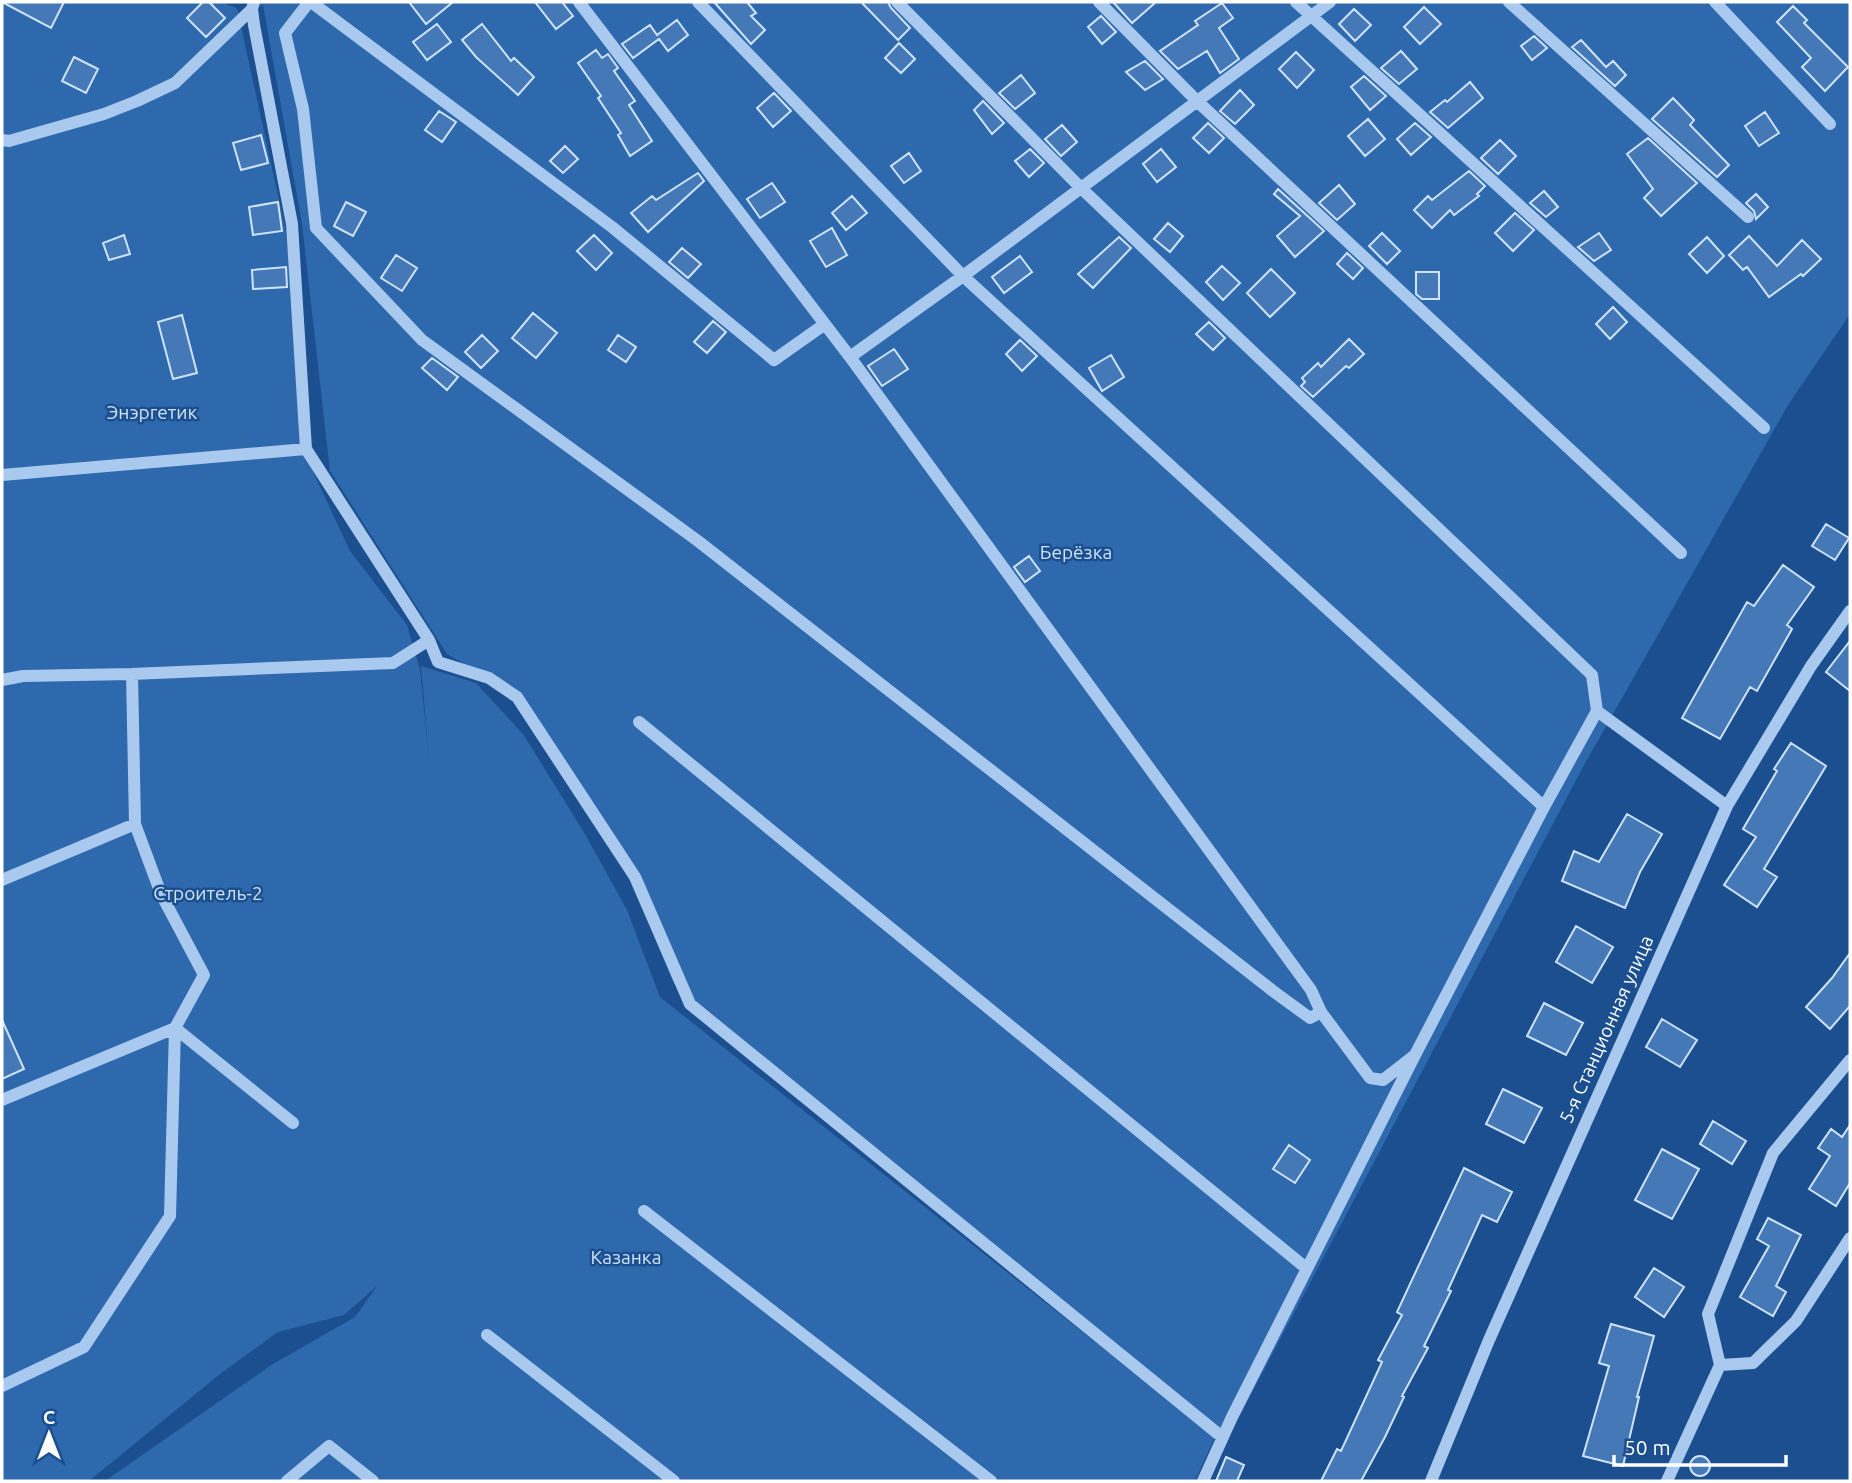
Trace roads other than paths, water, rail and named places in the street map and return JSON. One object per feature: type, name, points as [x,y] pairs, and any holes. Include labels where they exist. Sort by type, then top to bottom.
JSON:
[{"type":"street","points":[[825,324],[774,360],[612,226],[310,2],[285,33],[303,109],[316,228],[422,340],[698,541],[1273,991],[1310,1018],[1321,1012]]},
{"type":"street","points":[[579,2],[850,357],[1311,990],[1321,1012],[1370,1078],[1383,1080],[1415,1055]]},
{"type":"street","points":[[698,2],[963,276],[1544,807]]},
{"type":"street","points":[[897,2],[1081,188],[1592,675],[1597,711],[1544,807],[1306,1268],[1203,1481]]},
{"type":"street","points":[[1099,2],[1197,101],[1681,553]]},
{"type":"street","points":[[1296,2],[1764,428]]},
{"type":"street","points":[[850,357],[963,276],[1329,2]]},
{"type":"street","points":[[1508,2],[1748,217]]},
{"type":"street","points":[[1715,2],[1830,124]]},
{"type":"street","points":[[2,140],[9,141],[104,114],[174,83],[253,6]]},
{"type":"street","points":[[253,6],[292,224],[306,449],[429,640],[438,662],[489,678],[517,697],[635,877],[690,1004],[1222,1437]]},
{"type":"street","points":[[2,475],[306,449]]},
{"type":"street","name":"5-я Станционная улица","points":[[1432,1481],[1489,1340],[1727,806],[1811,666],[1845,628],[1850,611]]},
{"type":"street","points":[[2,680],[23,676],[393,663],[429,640]]},
{"type":"street","points":[[2,1386],[83,1346],[170,1216],[175,1028],[204,975],[161,894],[135,824],[132,674]]},
{"type":"street","points":[[1597,711],[1727,806]]},
{"type":"street","points":[[639,722],[1306,1268]]},
{"type":"street","points":[[2,880],[135,824]]},
{"type":"street","points":[[2,1100],[175,1028]]},
{"type":"street","points":[[175,1028],[293,1123]]},
{"type":"street","points":[[1667,1481],[1720,1365],[1708,1314],[1773,1153],[1850,1060]]},
{"type":"street","points":[[645,1211],[991,1481]]},
{"type":"street","points":[[1720,1365],[1753,1363],[1796,1321],[1850,1238]]},
{"type":"street","points":[[487,1335],[674,1481]]},
{"type":"street","points":[[287,1481],[329,1446],[373,1481]]},
{"type":"park label","name":"Энэргетик","points":[[152,412]]},
{"type":"park label","name":"Берёзка","points":[[1076,552]]},
{"type":"park label","name":"Строитель-2","points":[[208,893]]},
{"type":"park label","name":"Казанка","points":[[626,1257]]}]
